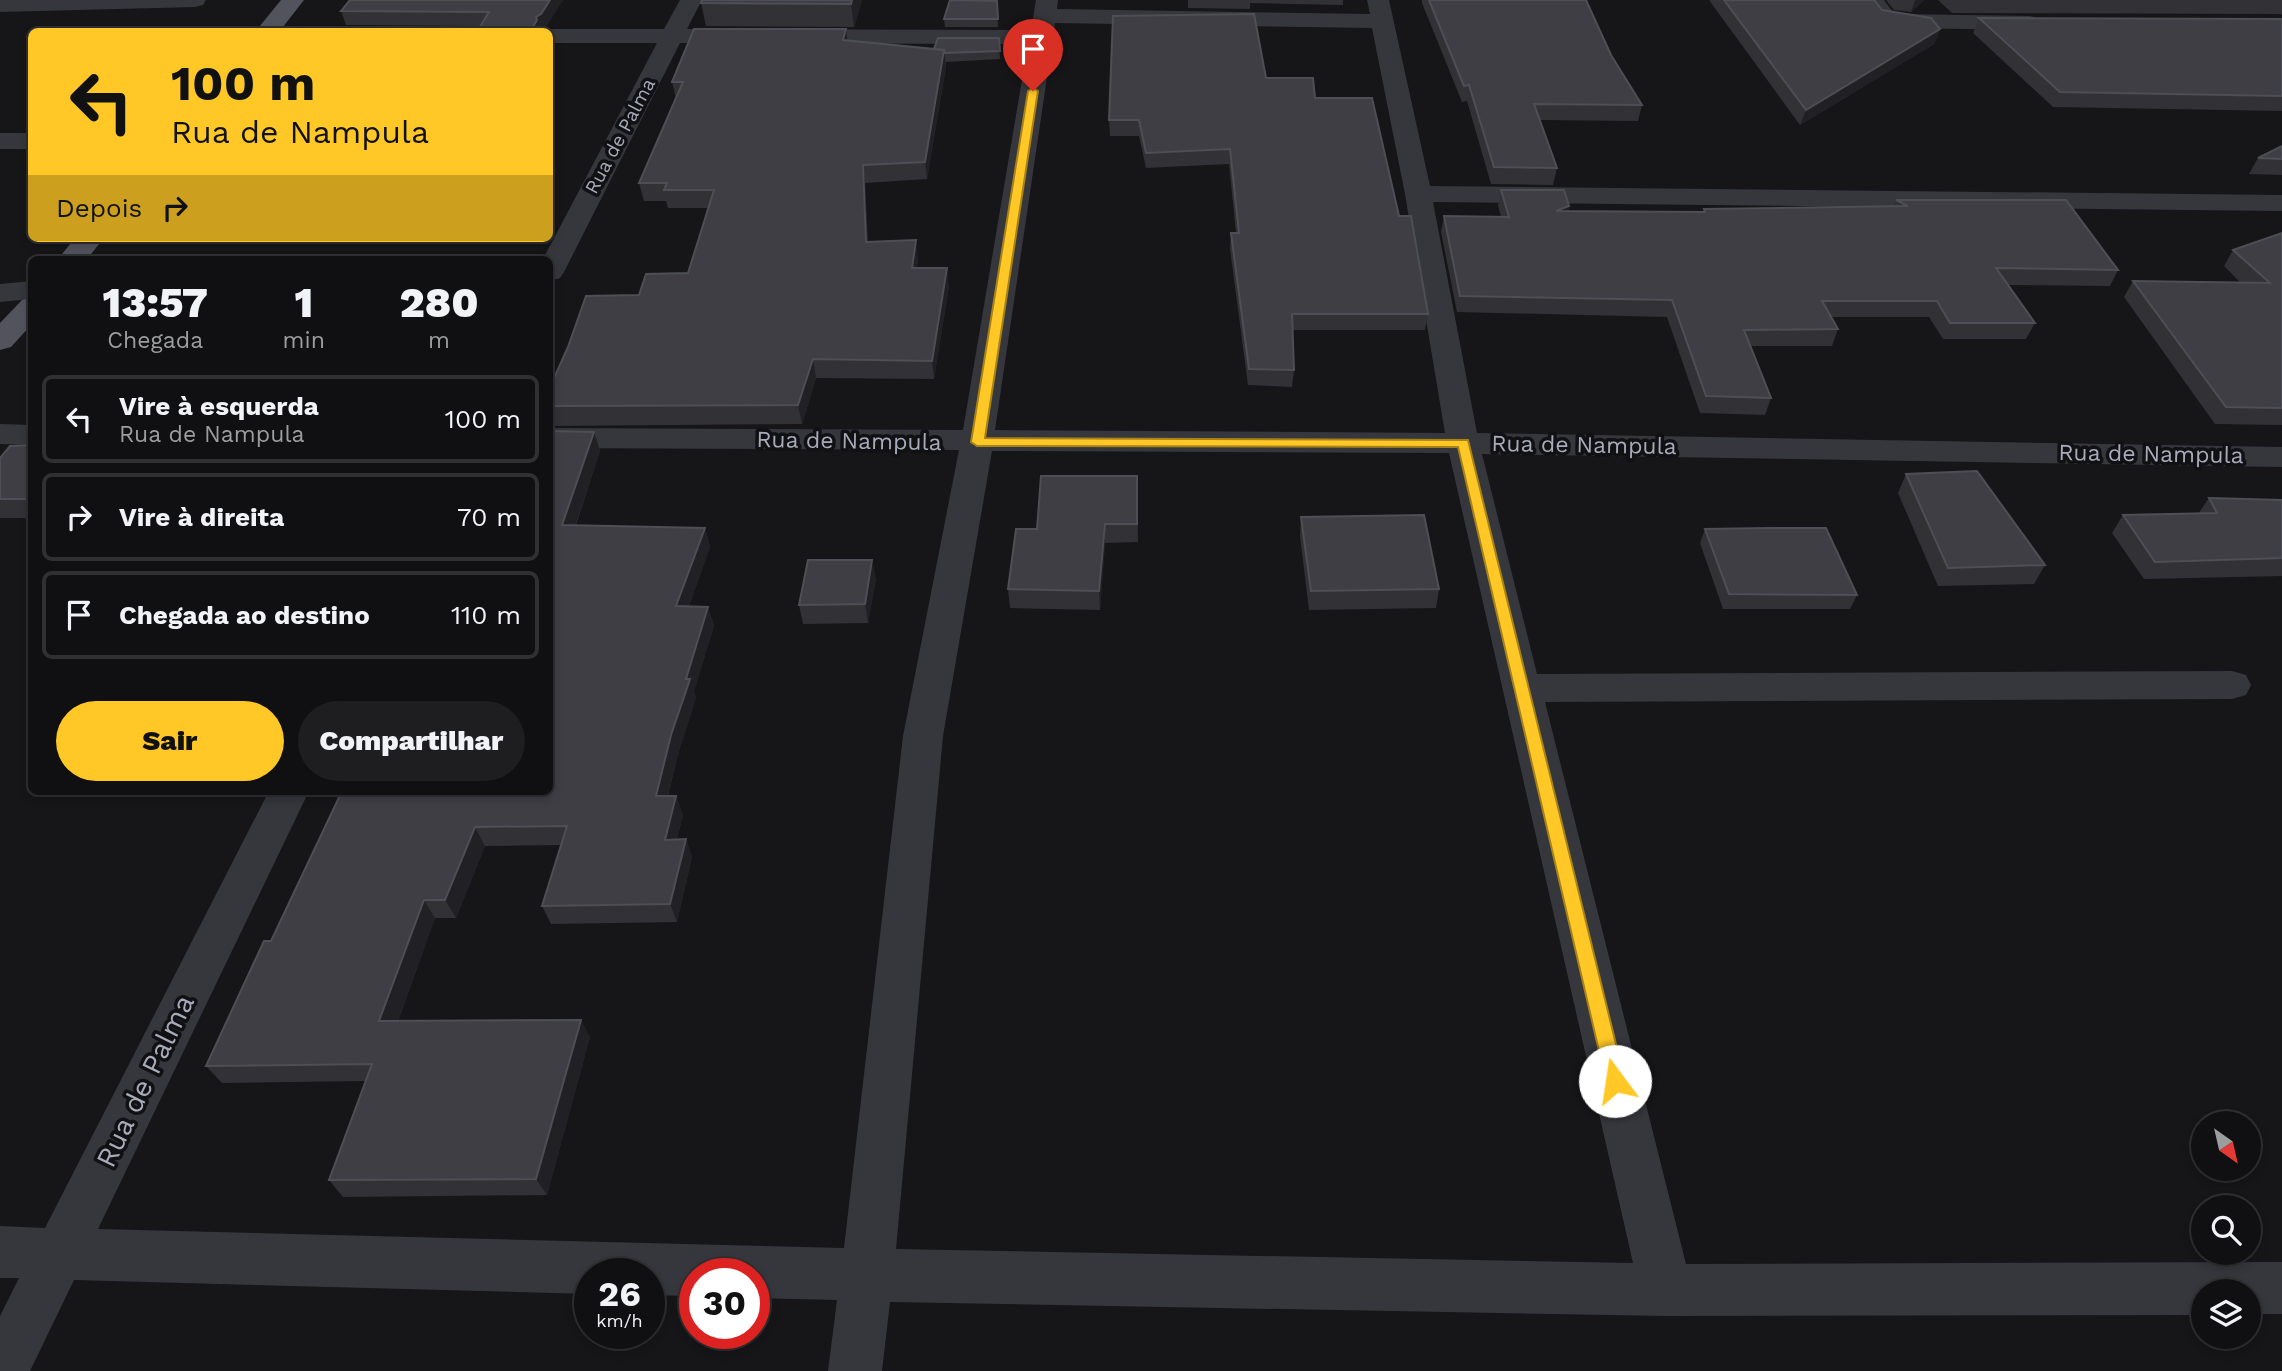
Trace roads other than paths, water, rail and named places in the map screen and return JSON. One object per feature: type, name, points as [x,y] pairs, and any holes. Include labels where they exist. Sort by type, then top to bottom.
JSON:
[{"type":"main road","points":[[269,28],[293,0]]},
{"type":"main road","points":[[75,256],[87,242]]},
{"type":"main road","points":[[0,341],[28,310]]},
{"type":"street","points":[[0,5],[195,0]]},
{"type":"street","name":"Rua de Palma","points":[[553,266],[691,0]]},
{"type":"street","points":[[1872,0],[1885,17],[1899,21],[2058,23]]},
{"type":"street","points":[[553,36],[673,36],[1045,18],[1381,11],[1418,194],[1463,443],[1665,1290]]},
{"type":"street","points":[[855,1371],[923,736],[977,442],[1045,18]]},
{"type":"street","points":[[0,141],[28,141]]},
{"type":"street","points":[[1418,194],[2282,203]]},
{"type":"street","points":[[0,293],[28,290]]},
{"type":"street","points":[[0,434],[28,435]]},
{"type":"street","name":"Rua de Nampula","points":[[553,438],[1463,443],[2282,457]]},
{"type":"street","points":[[1521,688],[2232,685]]},
{"type":"street","name":"Rua de Palma","points":[[1,1371],[287,795]]},
{"type":"street","points":[[0,1252],[867,1275],[1665,1290],[2282,1288]]}]
